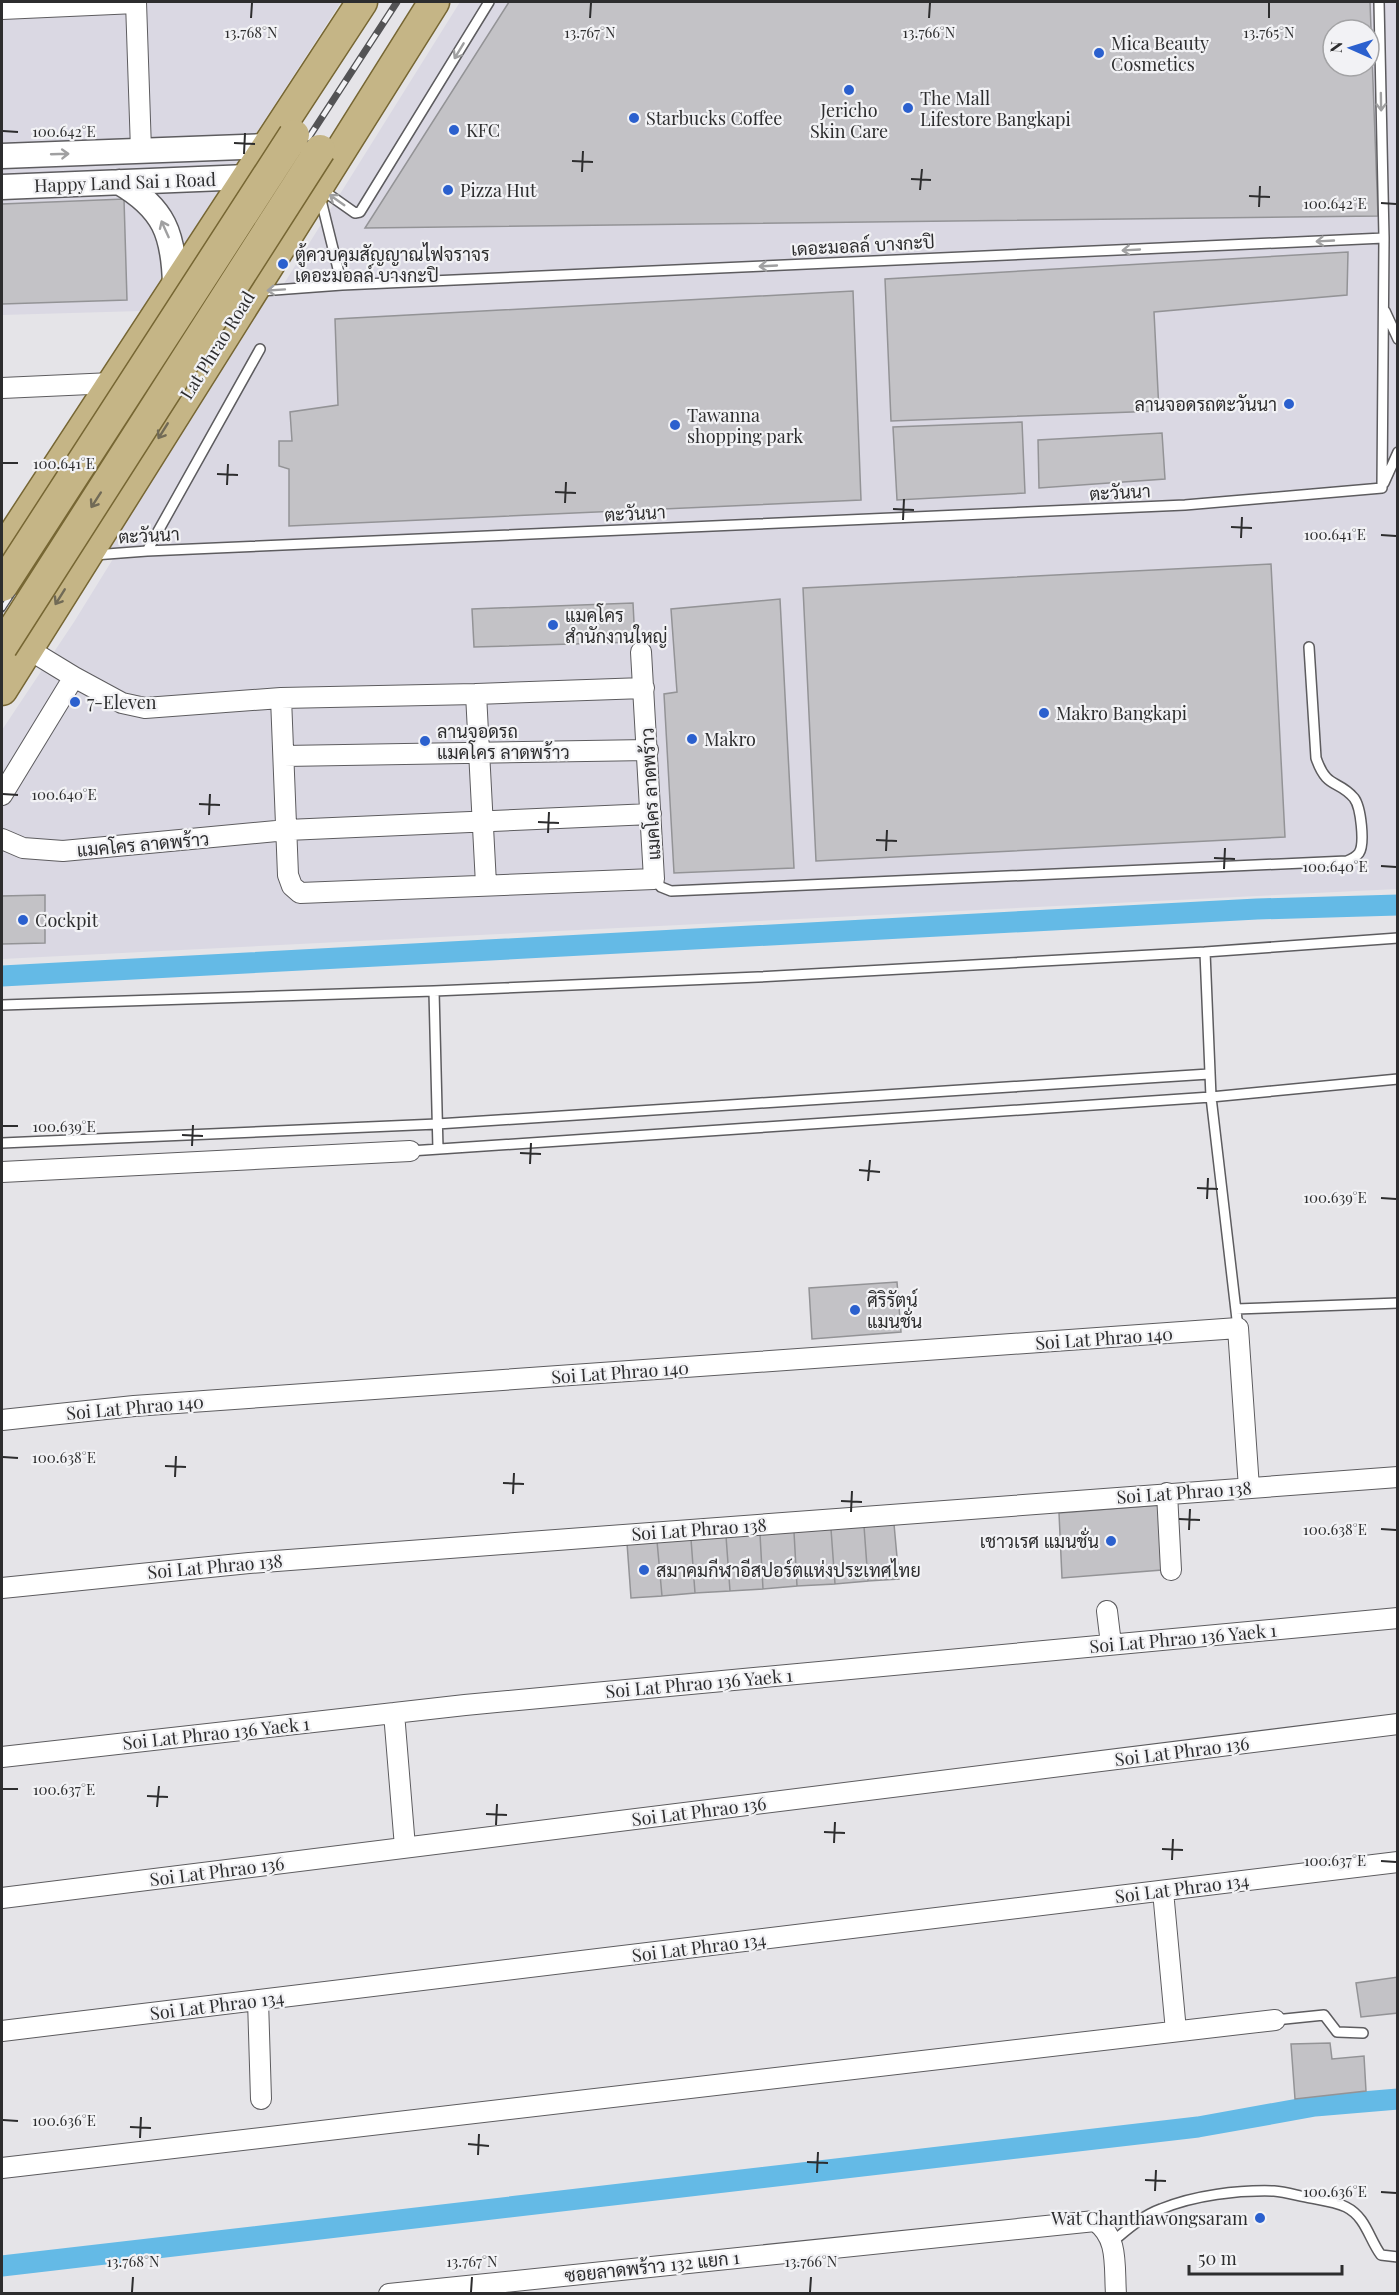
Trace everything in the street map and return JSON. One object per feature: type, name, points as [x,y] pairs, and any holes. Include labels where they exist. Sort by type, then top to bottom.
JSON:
[{"type":"main road","points":[[6,539],[112,383],[362,2]]},
{"type":"main road","points":[[2,586],[381,2]]},
{"type":"main road","points":[[14,648],[416,2]]},
{"type":"main road","name":"Lat Phrao Road","points":[[2,690],[14,648],[86,556],[434,2]]},
{"type":"main road","points":[[269,146],[320,182]]},
{"type":"main road","points":[[248,177],[320,182]]},
{"type":"street","points":[[2,9],[136,2],[141,150]]},
{"type":"street","name":"Happy Land Sai 1 Road","points":[[2,156],[269,146]]},
{"type":"street","name":"Happy Land Sai 1 Road","points":[[2,187],[248,177]]},
{"type":"street","points":[[119,182],[141,195],[154,207],[164,225],[173,253],[175,286]]},
{"type":"street","points":[[2,388],[112,383]]},
{"type":"street","points":[[14,648],[122,703],[144,708],[281,698],[644,688]]},
{"type":"street","name":"แมคโคร ลาดพร้าว","points":[[281,698],[288,875],[292,886],[300,892],[654,879],[641,652]]},
{"type":"street","points":[[2,795],[74,677]]},
{"type":"street","points":[[476,694],[486,884]]},
{"type":"street","points":[[284,756],[648,750]]},
{"type":"street","points":[[287,831],[651,814]]},
{"type":"street","name":"แมคโคร ลาดพร้าว","points":[[2,839],[23,848],[63,851],[287,831]]},
{"type":"street","points":[[2,1172],[410,1150]]},
{"type":"street","points":[[1238,1328],[1248,1488]]},
{"type":"street","name":"Soi Lat Phrao 140","points":[[2,1420],[146,1405],[1238,1328]]},
{"type":"street","name":"Soi Lat Phrao 138","points":[[2,1588],[249,1563],[1398,1477]]},
{"type":"street","points":[[1167,1493],[1171,1570]]},
{"type":"street","points":[[1107,1611],[1111,1644]]},
{"type":"street","name":"Soi Lat Phrao 136 Yaek 1","points":[[2,1756],[394,1713],[1398,1618]]},
{"type":"street","points":[[394,1713],[405,1847]]},
{"type":"street","name":"Soi Lat Phrao 136","points":[[2,1898],[1398,1724]]},
{"type":"street","name":"Soi Lat Phrao 134","points":[[2,2031],[1398,1862]]},
{"type":"street","points":[[1163,1891],[1176,2031]]},
{"type":"street","points":[[258,2000],[261,2099]]},
{"type":"street","points":[[2,2168],[1275,2020]]},
{"type":"street","name":"ซอยลาดพร้าว 132 แยก 1","points":[[389,2294],[1095,2221],[1106,2229],[1112,2242]]},
{"type":"street","points":[[1112,2242],[1116,2294]]},
{"type":"lane","points":[[320,182],[355,213],[360,213],[489,2]]},
{"type":"lane","points":[[1379,2],[1384,238],[1382,488]]},
{"type":"lane","points":[[320,182],[342,285]]},
{"type":"lane","name":"เดอะมอลล์ บางกะปิ","points":[[251,292],[342,285],[1384,238]]},
{"type":"lane","points":[[1383,306],[1398,339]]},
{"type":"lane","points":[[147,551],[260,349]]},
{"type":"lane","points":[[1382,488],[1398,452]]},
{"type":"lane","name":"ตะวันนา","points":[[86,556],[147,551],[1185,505],[1382,488]]},
{"type":"lane","points":[[654,879],[662,887],[671,891],[1347,861],[1358,856],[1362,847],[1359,806],[1352,795],[1322,774],[1316,759],[1309,647]]},
{"type":"lane","points":[[2,1005],[434,991],[758,977],[1205,952],[1398,938]]},
{"type":"lane","points":[[1205,952],[1211,1097],[1238,1328]]},
{"type":"lane","points":[[434,991],[438,1149]]},
{"type":"lane","points":[[2,1143],[437,1124],[1209,1074]]},
{"type":"lane","points":[[410,1150],[1211,1097],[1398,1079]]},
{"type":"lane","points":[[1236,1308],[1398,1302]]},
{"type":"lane","points":[[1275,2020],[1324,2015],[1337,2032],[1363,2033]]},
{"type":"lane","points":[[1112,2242],[1140,2219],[1180,2202],[1221,2194],[1275,2191],[1322,2200],[1347,2208],[1363,2221],[1374,2246],[1381,2255],[1398,2257]]},
{"type":"shaded area","points":[[2,2],[341,2],[141,311],[2,315]]},
{"type":"shaded area","points":[[460,2],[1397,2],[1397,889],[2,959],[2,730],[116,554],[86,556],[251,292],[280,290]]},
{"type":"building","name":"The Mall Lifestore Bangkapi","points":[[509,2],[1370,2],[1371,18],[1321,18],[1321,78],[1373,78],[1378,216],[365,228]]},
{"type":"building","points":[[124,199],[127,300],[2,304],[2,204]]},
{"type":"building","points":[[1348,252],[1347,295],[1154,312],[1159,411],[891,421],[885,279]]},
{"type":"building","points":[[853,291],[861,500],[289,526],[289,469],[279,466],[279,441],[292,441],[290,412],[338,405],[335,319]]},
{"type":"building","points":[[1022,422],[1025,493],[897,500],[893,427]]},
{"type":"building","points":[[1162,433],[1165,479],[1039,488],[1038,440]]},
{"type":"building","name":"Makro Bangkapi","points":[[1271,564],[1285,837],[816,861],[803,588]]},
{"type":"building","points":[[780,599],[794,868],[674,873],[664,694],[677,692],[671,609]]},
{"type":"building","name":"แมคโคร สำนักงานใหญ่","points":[[633,603],[635,642],[474,647],[472,609]]},
{"type":"building","name":"Cockpit","points":[[45,895],[45,943],[2,944],[2,896]]},
{"type":"building","name":"ศิริรัตน์ แมนชั่น","points":[[897,1282],[901,1332],[812,1339],[809,1288]]},
{"type":"building","name":"เชาวเรศ แมนชั่น","points":[[1160,1505],[1162,1570],[1062,1578],[1059,1513]]},
{"type":"building","points":[[894,1524],[899,1579],[868,1581],[864,1526]]},
{"type":"building","points":[[864,1526],[868,1581],[835,1584],[831,1529]]},
{"type":"building","points":[[831,1529],[835,1584],[797,1586],[794,1532]]},
{"type":"building","points":[[794,1532],[797,1586],[763,1589],[760,1534]]},
{"type":"building","points":[[760,1534],[763,1589],[730,1591],[726,1536]]},
{"type":"building","points":[[726,1536],[730,1591],[695,1593],[691,1539]]},
{"type":"building","points":[[691,1539],[695,1593],[662,1596],[657,1541]]},
{"type":"building","points":[[657,1541],[662,1596],[631,1598],[627,1543]]},
{"type":"building","points":[[1398,1977],[1398,2013],[1361,2017],[1356,1983]]},
{"type":"building","points":[[1330,2043],[1332,2059],[1364,2056],[1366,2091],[1295,2099],[1291,2044]]},
{"type":"waterway","points":[[2,976],[1257,909],[1398,905]]},
{"type":"waterway","points":[[2,2266],[1198,2127],[1315,2106],[1398,2099]]},
{"type":"railway","points":[[2,609],[397,2]]},
{"type":"place","name":"Mica Beauty Cosmetics","points":[[1099,53]]},
{"type":"place","name":"Jericho Skin Care","points":[[849,90]]},
{"type":"place","name":"The Mall Lifestore Bangkapi","points":[[908,108]]},
{"type":"place","name":"Starbucks Coffee","points":[[634,118]]},
{"type":"place","name":"KFC","points":[[454,130]]},
{"type":"place","name":"Pizza Hut","points":[[448,190]]},
{"type":"place","name":"ตู้ควบคุมสัญญาณไฟจราจร เดอะมอลล์ บางกะปิ","points":[[283,264]]},
{"type":"place","name":"ลานจอดรถตะวันนา","points":[[1289,404]]},
{"type":"place","name":"Tawanna shopping park","points":[[675,425]]},
{"type":"place","name":"แมคโคร สำนักงานใหญ่","points":[[553,625]]},
{"type":"place","name":"7-Eleven","points":[[75,702]]},
{"type":"place","name":"Makro Bangkapi","points":[[1044,713]]},
{"type":"place","name":"Makro","points":[[692,739]]},
{"type":"place","name":"ลานจอดรถ แมคโคร ลาดพร้าว","points":[[425,741]]},
{"type":"place","name":"Cockpit","points":[[23,920]]},
{"type":"place","name":"ศิริรัตน์ แมนชั่น","points":[[855,1310]]},
{"type":"place","name":"เชาวเรศ แมนชั่น","points":[[1111,1541]]},
{"type":"place","name":"สมาคมกีฬาอีสปอร์ตแห่งประเทศไทย","points":[[644,1570]]},
{"type":"place","name":"Wat Chanthawongsaram","points":[[1260,2218]]}]
